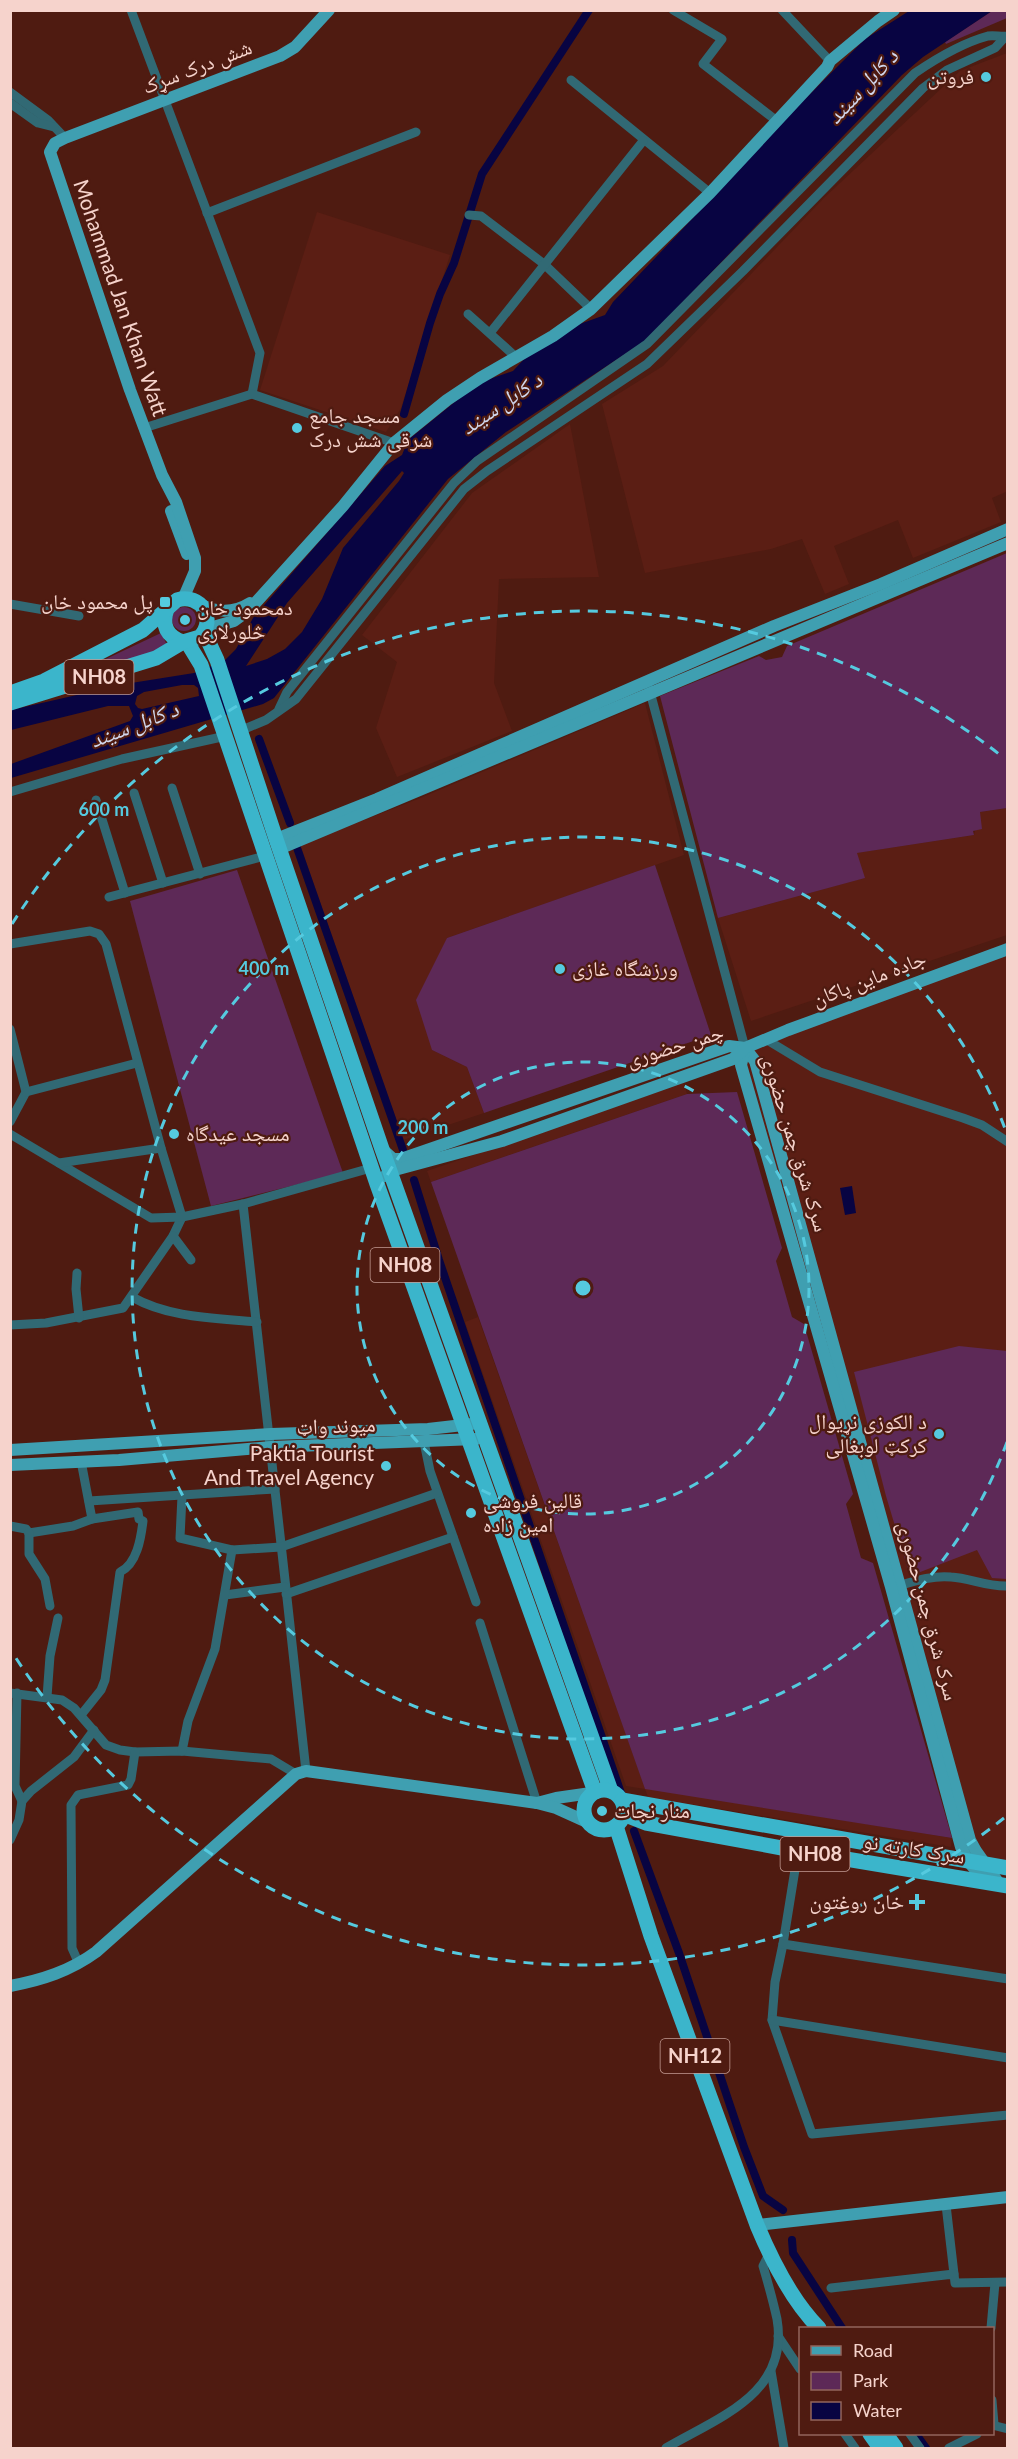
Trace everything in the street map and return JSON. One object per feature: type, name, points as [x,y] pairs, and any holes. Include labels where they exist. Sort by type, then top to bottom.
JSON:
[{"type":"highway","points":[[176,603],[196,601],[202,605]]},
{"type":"highway","name":"NH08","points":[[176,603],[164,623],[166,630],[177,640],[185,642],[201,665],[226,736],[273,848],[363,1091],[615,1812]]},
{"type":"highway","name":"NH08","points":[[10,693],[44,681],[143,630],[176,603]]},
{"type":"highway","name":"NH08","points":[[202,605],[207,616],[205,631],[218,660],[242,730],[273,848],[349,1104],[465,1434],[543,1644],[593,1793]]},
{"type":"highway","name":"NH08","points":[[10,703],[156,658],[185,642],[200,637],[205,631]]},
{"type":"highway","points":[[349,1104],[363,1091]]},
{"type":"highway","points":[[593,1793],[615,1812],[592,1827],[584,1816],[584,1804],[593,1793]]},
{"type":"highway","name":"سرک کارته نو","points":[[615,1812],[646,1822],[798,1851],[998,1885]]},
{"type":"highway","name":"سرک کارته نو","points":[[615,1812],[1008,1868]]},
{"type":"highway","name":"NH12","points":[[615,1812],[651,1936],[757,2225],[769,2254],[809,2323]]},
{"type":"highway","points":[[871,2435],[880,2448]]},
{"type":"highway","points":[[887,2435],[896,2448]]},
{"type":"main road","name":"شش درک سړک","points":[[65,138],[280,56],[295,47],[329,10]]},
{"type":"main road","points":[[205,631],[234,621],[249,610],[260,595],[343,506],[394,443],[447,400],[553,336],[591,309],[710,193],[777,122],[830,61],[894,10]]},
{"type":"main road","name":"Mohammad Jan Khan Watt","points":[[65,138],[52,146],[50,152],[144,428],[162,475],[176,502],[195,562],[195,571],[176,603]]},
{"type":"main road","points":[[649,688],[774,626],[881,584],[1008,529]]},
{"type":"main road","points":[[273,848],[371,812],[649,688],[1008,543]]},
{"type":"main road","points":[[202,605],[215,610],[229,611],[243,607],[260,595]]},
{"type":"main road","name":"جاده ماین پاکان","points":[[745,1048],[1008,949]]},
{"type":"main road","name":"چمن حضوری","points":[[382,1149],[393,1159],[401,1159],[729,1046],[745,1048]]},
{"type":"main road","name":"چمن حضوری","points":[[376,1184],[391,1171],[502,1141],[733,1059],[745,1048]]},
{"type":"main road","name":"سرک شرق چمن حضوری","points":[[745,1048],[741,1065],[970,1840],[998,1885]]},
{"type":"main road","name":"میوند واټ","points":[[10,1465],[81,1461],[271,1441],[424,1442],[465,1434],[478,1422]]},
{"type":"main road","name":"میوند واټ","points":[[10,1450],[465,1434],[484,1438]]},
{"type":"main road","name":"سرک شرق چمن حضوری","points":[[896,1586],[961,1847],[968,1861]]},
{"type":"main road","points":[[10,1986],[58,1974],[96,1952],[301,1772],[537,1803],[556,1808],[587,1822]]},
{"type":"main road","points":[[537,1803],[593,1793]]},
{"type":"main road","name":"سرک کارته نو","points":[[968,1861],[998,1885]]},
{"type":"main road","points":[[757,2225],[1008,2197]]},
{"type":"street","points":[[131,10],[260,353],[252,394]]},
{"type":"street","points":[[674,10],[690,14],[722,39],[703,64],[777,122]]},
{"type":"street","points":[[782,10],[830,61]]},
{"type":"street","points":[[278,712],[287,692],[435,506],[477,461],[647,344],[915,73],[939,57],[977,40],[991,35],[1006,36]]},
{"type":"street","points":[[242,730],[266,720],[296,699],[464,489],[487,471],[647,364],[743,271],[922,88],[947,70],[995,48],[1006,36]]},
{"type":"street","points":[[571,80],[643,141],[710,193]]},
{"type":"street","points":[[10,92],[56,127],[65,138]]},
{"type":"street","points":[[10,103],[38,123],[56,127]]},
{"type":"street","points":[[207,213],[416,132]]},
{"type":"street","points":[[490,333],[643,141]]},
{"type":"street","points":[[469,215],[481,216],[544,264],[591,309]]},
{"type":"street","points":[[468,314],[516,357]]},
{"type":"street","points":[[144,428],[252,394],[394,443]]},
{"type":"street","points":[[435,506],[444,513]]},
{"type":"street","points":[[10,604],[79,616]]},
{"type":"street","points":[[649,688],[745,1048]]},
{"type":"street","points":[[10,792],[122,759],[226,736]]},
{"type":"street","points":[[172,788],[200,874]]},
{"type":"street","points":[[134,793],[163,883]]},
{"type":"street","points":[[96,800],[125,893]]},
{"type":"street","points":[[109,897],[200,874],[273,848]]},
{"type":"street","points":[[10,944],[90,931],[99,934],[106,944],[137,1063],[182,1217],[172,1236],[123,1308],[79,1318],[10,1325]]},
{"type":"street","points":[[10,1029],[26,1092],[10,1122]]},
{"type":"street","points":[[766,1040],[820,1072],[982,1125],[1008,1142]]},
{"type":"street","points":[[26,1092],[137,1063]]},
{"type":"street","points":[[10,1134],[151,1218],[182,1217],[243,1204],[371,1168]]},
{"type":"street","points":[[59,1163],[161,1148]]},
{"type":"street","points":[[22,1801],[15,1786],[14,1693],[62,1700],[81,1715],[106,1745],[135,1752],[182,1751],[271,1759],[301,1772],[271,1441],[243,1204]]},
{"type":"street","points":[[172,1236],[191,1260]]},
{"type":"street","points":[[77,1273],[79,1318]]},
{"type":"street","points":[[132,1296],[149,1306],[194,1316],[257,1322]]},
{"type":"street","points":[[424,1442],[427,1462],[437,1493],[476,1602]]},
{"type":"street","points":[[81,1461],[92,1519]]},
{"type":"street","points":[[89,1501],[275,1489]]},
{"type":"street","points":[[182,1496],[180,1538],[232,1550],[281,1547],[437,1493]]},
{"type":"street","points":[[29,1533],[73,1526],[92,1519],[138,1512],[139,1518],[143,1521],[141,1538],[128,1568],[120,1572],[105,1680],[101,1690],[81,1715]]},
{"type":"street","points":[[10,1526],[26,1529],[29,1533]]},
{"type":"street","points":[[29,1533],[27,1546],[29,1554],[45,1579],[50,1606]]},
{"type":"street","points":[[225,1595],[286,1591],[453,1537]]},
{"type":"street","points":[[182,1751],[188,1721],[215,1648],[232,1550]]},
{"type":"street","points":[[896,1586],[929,1578],[951,1577],[986,1585],[1008,1586]]},
{"type":"street","points":[[46,1696],[50,1656],[58,1618]]},
{"type":"street","points":[[480,1623],[537,1803]]},
{"type":"street","points":[[10,1840],[19,1820],[22,1801],[31,1791],[74,1757],[94,1730]]},
{"type":"street","points":[[78,1964],[72,1948],[71,1805],[78,1796],[128,1785],[135,1752]]},
{"type":"street","points":[[798,1851],[783,1944],[774,1982],[772,2020],[812,2134],[1008,2115]]},
{"type":"street","points":[[783,1944],[1008,1979]]},
{"type":"street","points":[[772,2020],[1008,2058]]},
{"type":"street","points":[[946,2205],[955,2283],[1008,2282]]},
{"type":"street","points":[[769,2254],[763,2266],[777,2319],[778,2336],[771,2371],[784,2448]]},
{"type":"street","points":[[831,2288],[954,2274]]},
{"type":"street","points":[[991,2327],[995,2283]]},
{"type":"street","points":[[778,2336],[799,2366]]},
{"type":"street","points":[[666,2448],[729,2414],[752,2395],[771,2371]]},
{"type":"street","points":[[846,2435],[855,2448]]},
{"type":"street","points":[[911,2435],[920,2448]]},
{"type":"street","points":[[949,2448],[973,2435]]},
{"type":"shaded area","points":[[1007,53],[1008,491],[992,498],[1001,522],[913,558],[898,520],[834,546],[849,584],[825,594],[802,539],[771,549],[645,573],[602,404],[663,366],[824,198],[960,71]]},
{"type":"shaded area","points":[[317,212],[450,255],[401,408],[386,432],[260,390]]},
{"type":"shaded area","points":[[570,424],[599,577],[499,579],[494,683],[512,731],[397,777],[376,728],[397,662],[362,635],[472,493]]},
{"type":"shaded area","points":[[645,703],[684,855],[447,938],[432,1050],[467,1067],[484,1113],[403,1140],[300,845],[418,799]]},
{"type":"shaded area","points":[[1007,808],[1007,935],[751,1021],[718,918],[864,878],[856,853],[974,835],[980,812]]},
{"type":"shaded area","points":[[1007,949],[1007,1868],[968,1861],[741,1065],[745,1048]]},
{"type":"shaded area","points":[[684,1083],[687,1094],[431,1182],[427,1171]]},
{"type":"shaded area","points":[[478,1317],[645,1788],[952,1838],[951,1847],[648,1797],[645,1789],[626,1786],[465,1322]]},
{"type":"green space","points":[[992,11],[1007,11],[1007,18],[946,44],[945,42]]},
{"type":"green space","points":[[1007,553],[1007,808],[980,812],[982,829],[973,831],[974,835],[857,853],[865,878],[718,918],[660,696],[759,656],[766,660],[782,657],[787,646]]},
{"type":"green space","points":[[184,607],[192,611],[196,619],[192,627],[184,631],[176,627],[172,619],[176,611]]},
{"type":"green space","points":[[161,633],[167,645],[161,654],[55,683]]},
{"type":"green space","name":"ورزشگاه غازی","points":[[655,865],[711,1035],[484,1113],[467,1067],[432,1050],[416,1000],[447,938]]},
{"type":"green space","points":[[237,870],[343,1173],[211,1206],[130,901]]},
{"type":"green space","points":[[737,1092],[782,1248],[776,1261],[792,1317],[804,1324],[853,1494],[846,1504],[861,1558],[873,1563],[952,1838],[645,1789],[431,1182],[687,1094]]},
{"type":"green space","name":"د الکوزی نړیوال کرکټ لوبغالی","points":[[959,1346],[1007,1351],[1007,1579],[992,1578],[977,1550],[910,1576],[886,1496],[854,1372]]},
{"type":"water","name":"د کابل سيند","points":[[909,11],[992,11],[923,57],[902,75],[645,341],[506,432],[448,479],[274,698],[263,704],[11,778],[11,764],[130,721],[133,716],[129,706],[108,706],[11,730],[11,710],[125,684],[194,673],[224,661],[236,649],[253,618],[385,466],[402,455],[408,440],[478,383],[513,371],[527,356],[577,325],[605,315],[613,302],[776,128],[865,39]],"holes":[[[402,471],[404,473],[399,481],[343,548],[322,599],[302,632],[285,649],[267,659],[246,666],[287,603]],[[194,685],[198,688],[199,696],[142,709],[135,704],[137,696],[144,692]]]},
{"type":"water","points":[[852,1186],[856,1213],[845,1215],[840,1188]]},
{"type":"waterway","points":[[404,414],[430,323],[454,263],[482,174],[589,10]]},
{"type":"waterway","points":[[259,739],[290,823]]},
{"type":"waterway","points":[[296,845],[403,1150]]},
{"type":"waterway","points":[[414,1180],[439,1260],[622,1796]]},
{"type":"waterway","points":[[634,1831],[763,2196],[783,2210]]},
{"type":"waterway","points":[[792,2240],[793,2253],[841,2327]]},
{"type":"waterway","points":[[917,2435],[926,2448]]},
{"type":"place","name":"فروتن","points":[[986,77]]},
{"type":"place","name":"مسجد جامع شرقی شش درک","points":[[297,428]]},
{"type":"place","name":"پل محمود خان","points":[[165,602]]},
{"type":"place","name":"دمحمود خان څلورلاری","points":[[185,620]]},
{"type":"place","name":"ورزشگاه غازی","points":[[560,969]]},
{"type":"place","name":"مسجد عیدگاه","points":[[174,1134]]},
{"type":"place","name":"د الکوزی نړیوال کرکټ لوبغالی","points":[[939,1434]]},
{"type":"place","name":"Paktia Tourist And Travel Agency","points":[[386,1466]]},
{"type":"place","name":"قالین فروشی امین زاده","points":[[471,1513]]},
{"type":"place","name":"منار نجات","points":[[602,1811]]},
{"type":"place","name":"خان روغتون","points":[[917,1902]]}]
